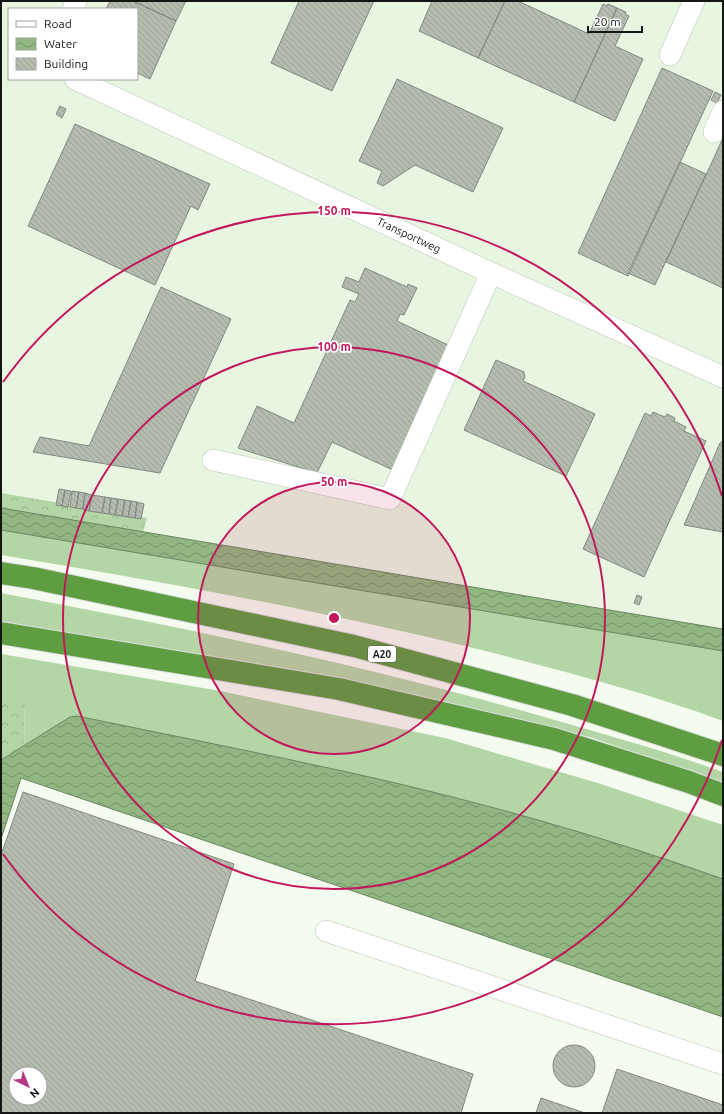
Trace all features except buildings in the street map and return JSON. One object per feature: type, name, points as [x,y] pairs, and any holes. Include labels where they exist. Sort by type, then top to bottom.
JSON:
[{"type":"highway","name":"A20","points":[[1,573],[34,578],[354,646],[572,705],[723,755]]},
{"type":"highway","points":[[1,632],[339,689],[554,739],[689,782],[723,795]]},
{"type":"street","points":[[670,55],[694,1]]},
{"type":"street","name":"Transportweg","points":[[76,80],[491,273],[723,377]]},
{"type":"street","points":[[714,132],[723,111]]},
{"type":"street","points":[[213,460],[390,499],[491,273]]},
{"type":"street","points":[[326,930],[723,1064]]},
{"type":"shaded area","points":[[1,1],[723,1],[723,644],[1,524]]},
{"type":"green space","points":[[1,493],[147,518],[143,532],[1,508]]},
{"type":"green space","points":[[1,530],[723,651],[723,721],[644,694],[446,641],[256,600],[1,555]]},
{"type":"green space","points":[[1,593],[204,633],[340,664],[474,697],[678,756],[723,772],[723,785],[593,738],[417,695],[1,621]]},
{"type":"green space","points":[[1,654],[215,690],[445,738],[601,784],[723,825],[723,879],[632,848],[539,820],[446,795],[318,766],[77,716],[70,717],[24,746],[25,705],[1,700]]},
{"type":"green space","points":[[1,700],[25,704],[24,746],[1,760]]},
{"type":"water","points":[[1,508],[723,629],[723,651],[1,530]]},
{"type":"water","points":[[77,716],[318,766],[446,795],[586,834],[723,879],[723,1017],[21,778],[1,839],[1,760],[70,717]]}]
